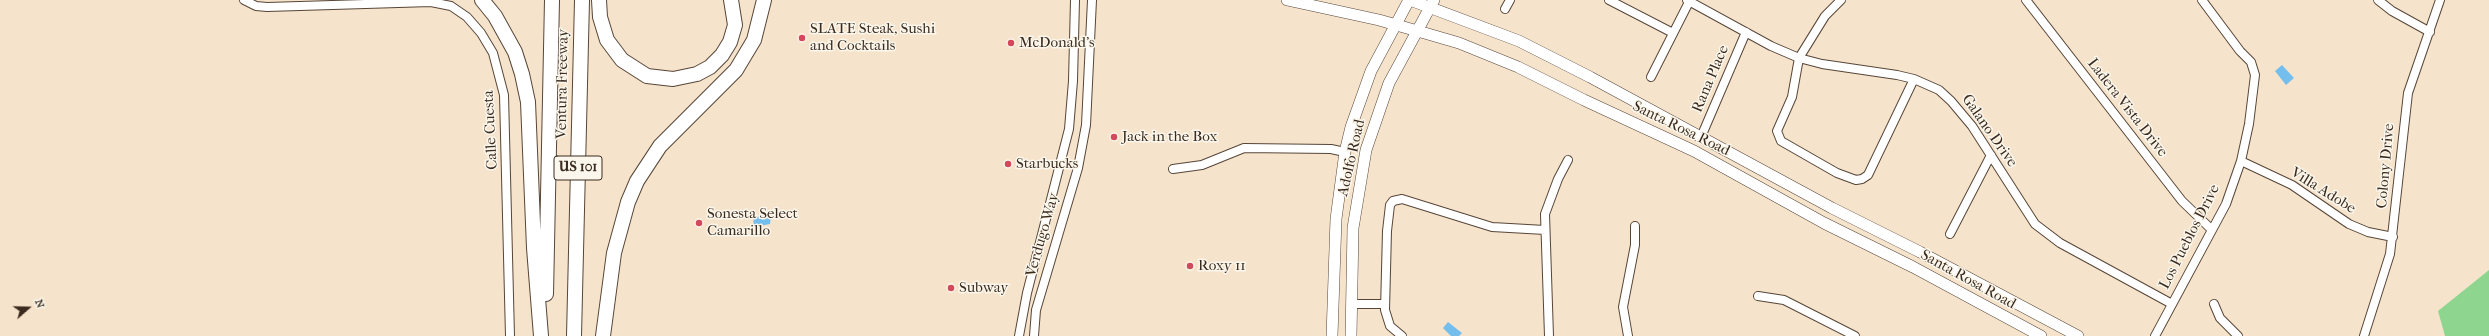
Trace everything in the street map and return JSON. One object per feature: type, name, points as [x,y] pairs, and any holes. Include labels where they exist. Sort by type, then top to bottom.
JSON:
[{"type":"highway","points":[[482,0],[495,16],[515,52],[522,74],[528,102],[534,248],[541,336]]},
{"type":"highway","name":"Ventura Freeway","points":[[545,336],[552,0]]},
{"type":"highway","name":"Ventura Freeway","points":[[574,336],[582,0]]},
{"type":"highway","points":[[599,0],[600,17],[607,40],[622,60],[647,76],[673,79],[697,74],[710,67],[722,55],[730,42],[735,25],[731,0]]},
{"type":"highway","points":[[603,336],[618,234],[628,202],[637,181],[660,146],[736,70],[754,40],[764,0]]},
{"type":"main road","name":"Santa Rosa Road","points":[[1287,0],[1417,31],[1459,44],[1518,67],[1694,151],[1824,223],[1913,266],[1980,305],[2041,336]]},
{"type":"main road","name":"Santa Rosa Road","points":[[1409,0],[1432,3],[1519,41],[1590,77],[2078,336]]},
{"type":"main road","name":"Adolfo Road","points":[[1332,336],[1336,219],[1345,152],[1366,85],[1394,25],[1409,0]]},
{"type":"main road","name":"Adolfo Road","points":[[1351,336],[1353,228],[1366,150],[1390,82],[1432,3]]},
{"type":"street","name":"Calle Cuesta","points":[[244,0],[256,6],[267,7],[431,2],[451,6],[467,17],[481,33],[493,53],[504,95],[510,336]]},
{"type":"street","name":"Verdugo Way","points":[[1019,336],[1027,293],[1068,129],[1073,81],[1075,0]]},
{"type":"street","name":"Verdugo Way","points":[[1034,336],[1036,310],[1078,168],[1086,125],[1092,0]]},
{"type":"street","points":[[1505,9],[1510,0]]},
{"type":"street","points":[[1609,0],[1673,33]]},
{"type":"street","points":[[1841,0],[1825,16],[1799,58],[1792,97],[1778,128],[1778,136],[1792,149],[1856,180],[1868,175],[1914,79]]},
{"type":"street","name":"Ladera Vista Drive","points":[[2026,0],[2182,201],[2211,229]]},
{"type":"street","name":"Los Pueblos Drive","points":[[2155,336],[2211,229],[2226,204],[2241,161],[2249,124],[2255,75],[2251,62],[2240,51],[2202,0]]},
{"type":"street","points":[[2378,0],[2392,11],[2430,32]]},
{"type":"street","name":"Colony Drive","points":[[2364,336],[2390,254],[2408,94],[2412,76],[2430,32],[2440,0]]},
{"type":"street","points":[[1650,77],[1688,1]]},
{"type":"street","name":"Galano Drive","points":[[1688,1],[1799,58],[1822,64],[1914,79],[1939,90],[1951,101],[1991,155],[2030,218],[2039,228],[2060,243],[2172,304]]},
{"type":"street","name":"Rana Place","points":[[1701,137],[1746,32]]},
{"type":"street","points":[[1173,169],[1202,165],[1244,148],[1331,149],[1345,152]]},
{"type":"street","points":[[1950,234],[1991,155]]},
{"type":"street","points":[[1549,336],[1545,230],[1546,211],[1568,160]]},
{"type":"street","name":"Villa Adobe","points":[[2241,161],[2292,185],[2349,224],[2368,232],[2393,237]]},
{"type":"street","points":[[1402,336],[1387,321],[1385,304],[1387,231],[1390,205],[1395,200],[1402,199],[1492,227],[1545,230]]},
{"type":"street","points":[[1628,336],[1623,307],[1635,245],[1635,226]]},
{"type":"street","points":[[1758,296],[1784,300],[1855,336]]},
{"type":"street","points":[[1352,304],[1385,304]]},
{"type":"street","points":[[2214,304],[2220,318],[2238,336]]},
{"type":"green space","points":[[2489,270],[2489,336],[2445,336],[2438,311]]},
{"type":"water","points":[[2282,65],[2294,78],[2286,85],[2275,71]]},
{"type":"water","points":[[753,216],[771,217],[770,224],[754,227]]},
{"type":"water","points":[[1448,322],[1462,333],[1459,336],[1451,336],[1443,328]]},
{"type":"place","name":"SLATE Steak, Sushi and Cocktails","points":[[802,38]]},
{"type":"place","name":"McDonald's","points":[[1011,43]]},
{"type":"place","name":"Jack in the Box","points":[[1114,137]]},
{"type":"place","name":"Starbucks","points":[[1008,164]]},
{"type":"place","name":"Sonesta Select Camarillo","points":[[699,223]]},
{"type":"place","name":"Roxy 11","points":[[1190,266]]},
{"type":"place","name":"Subway","points":[[951,288]]}]
